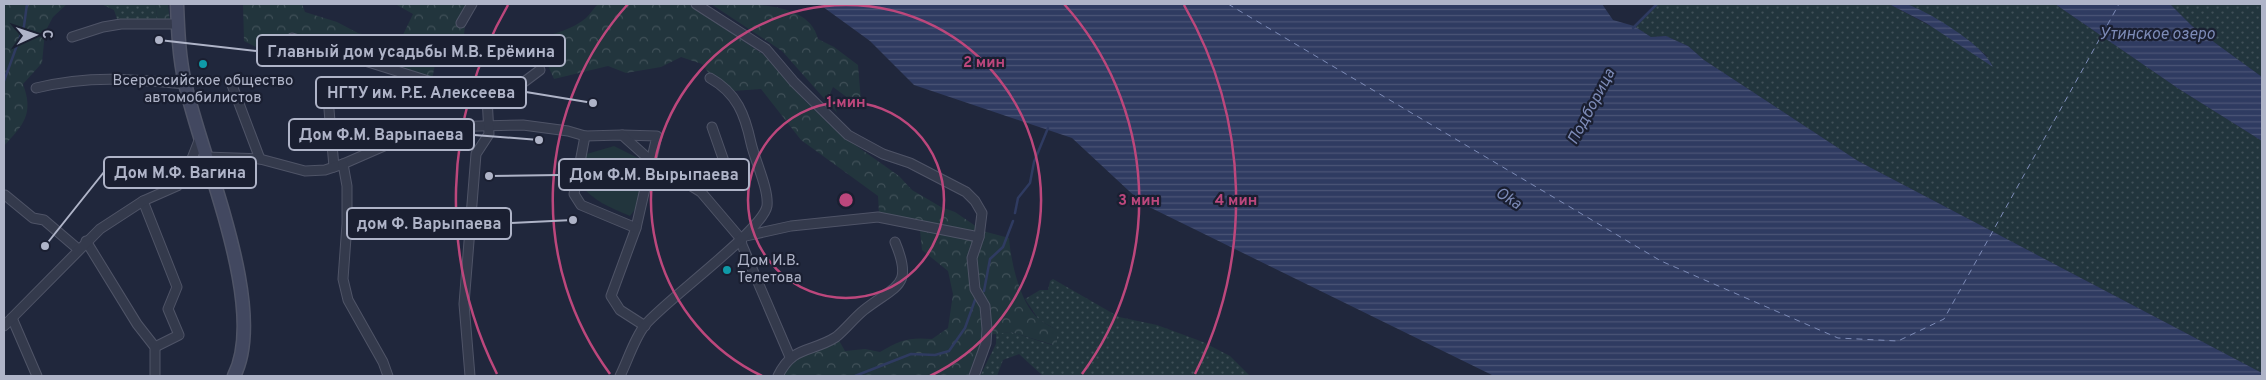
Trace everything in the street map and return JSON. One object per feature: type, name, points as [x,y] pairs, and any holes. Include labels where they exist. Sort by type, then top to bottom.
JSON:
[{"type":"main road","points":[[178,4],[180,56],[185,84],[234,258],[243,301],[244,348],[234,376]]},
{"type":"street","points":[[461,23],[472,4]]},
{"type":"street","points":[[696,4],[766,50],[794,82],[848,135],[883,154],[910,163],[966,192],[975,201],[982,213],[979,237],[972,258],[976,289],[985,306],[987,329],[986,343],[974,376]]},
{"type":"street","points":[[72,37],[102,26],[178,24]]},
{"type":"street","points":[[292,38],[438,84],[487,97],[502,94],[520,85],[540,70]]},
{"type":"street","points":[[36,88],[80,79],[105,78],[185,84]]},
{"type":"street","points":[[620,376],[645,326],[762,219],[768,197],[755,160],[747,124],[731,92],[710,78]]},
{"type":"street","points":[[232,86],[260,159]]},
{"type":"street","points":[[470,376],[464,304],[476,154],[489,134],[490,126],[487,97]]},
{"type":"street","points":[[328,98],[339,166],[347,186],[345,286],[348,300],[383,362],[388,376]]},
{"type":"street","points":[[206,157],[260,159],[305,171],[339,166],[414,133],[442,127],[523,125],[585,136],[657,136],[636,228],[611,296],[620,310],[645,326]]},
{"type":"street","points":[[712,127],[732,184]]},
{"type":"street","points":[[622,135],[651,161],[701,192],[743,237]]},
{"type":"street","points":[[585,136],[574,194],[581,205],[636,228]]},
{"type":"street","points":[[4,326],[78,249],[100,229],[143,202],[177,186],[184,179],[200,138]]},
{"type":"street","points":[[5,195],[34,218],[44,220],[78,249]]},
{"type":"street","points":[[143,202],[177,287],[168,309],[179,335],[154,347]]},
{"type":"street","points":[[743,237],[791,226],[878,217],[979,237]]},
{"type":"street","points":[[743,237],[742,245],[790,357]]},
{"type":"street","points":[[86,241],[137,324],[154,347],[155,376]]},
{"type":"street","points":[[778,376],[790,357],[836,336],[862,311],[898,285],[904,264],[895,242]]},
{"type":"street","points":[[12,318],[37,376]]},
{"type":"green space","points":[[4,4],[67,4],[53,17],[45,32],[42,63],[23,84],[27,103],[25,118],[22,125],[4,146]]},
{"type":"green space","points":[[101,4],[155,4],[158,21],[118,22],[114,10]]},
{"type":"green space","points":[[155,4],[168,4],[170,22],[158,21]]},
{"type":"green space","points":[[243,4],[302,4],[305,12],[337,22],[358,33],[399,43],[413,14],[395,4],[468,4],[463,42],[477,42],[527,39],[559,32],[574,26],[586,18],[598,4],[688,4],[764,55],[805,101],[841,135],[899,176],[912,190],[941,207],[955,212],[983,231],[1009,238],[1014,271],[1022,294],[1033,313],[1057,330],[1057,346],[1011,332],[987,335],[976,355],[968,376],[780,376],[792,358],[837,337],[845,351],[865,349],[880,352],[905,340],[917,338],[932,339],[948,328],[953,294],[948,271],[922,250],[919,221],[879,213],[878,196],[801,140],[761,89],[733,91],[710,75],[702,64],[681,57],[661,67],[626,73],[608,66],[554,79],[544,57],[454,54],[438,51],[432,79],[293,35],[281,37],[256,47],[244,41]]},
{"type":"green space","points":[[711,4],[775,7],[803,17],[812,26],[818,39],[834,47],[858,65],[861,101],[848,98],[833,87],[830,94],[837,113],[782,51]]},
{"type":"green space","points":[[1657,4],[1889,4],[1990,58],[1959,34],[1907,4],[2055,4],[2179,89],[2262,141],[2262,373],[1858,161],[1704,60],[1688,46],[1666,36],[1651,37],[1634,26]]},
{"type":"green space","points":[[2170,4],[2262,4],[2262,77],[2192,26]]},
{"type":"green space","points":[[614,146],[648,163],[640,203],[630,216],[609,207],[591,195],[580,184],[583,155]]},
{"type":"green space","points":[[1053,279],[1119,317],[1157,325],[1203,342],[1230,356],[1250,376],[1043,376],[1019,354],[1003,360],[997,376],[980,376],[996,344],[996,333],[1011,332],[1052,345],[1057,330],[1039,320],[1025,299],[1040,290],[1048,290],[1050,281]]},
{"type":"water","name":"Oka","points":[[819,4],[1602,4],[1613,20],[1634,26],[1651,37],[1666,36],[1688,46],[1704,60],[1858,161],[2262,373],[2262,376],[1494,376],[1143,204],[1072,138],[914,85],[870,41]]},
{"type":"water","points":[[1889,4],[1909,5],[1930,15],[1969,40],[1988,59],[1993,67],[1926,23]]},
{"type":"water","name":"Утинское озеро","points":[[2055,4],[2170,4],[2192,26],[2262,77],[2262,141],[2179,89]]},
{"type":"waterway","points":[[4,81],[24,26],[27,4]]},
{"type":"waterway","name":"Подборица","points":[[1633,28],[1657,4]]},
{"type":"waterway","points":[[1015,213],[1018,198],[1030,183],[1034,162],[1048,128]]},
{"type":"waterway","points":[[984,291],[990,259],[1003,247],[1013,221]]},
{"type":"waterway","points":[[855,376],[911,354],[935,355],[949,351],[965,328],[975,300]]},
{"type":"ferry route","points":[[1228,4],[1661,261],[1838,338],[1898,341],[1944,319],[2119,4]]},
{"type":"place","name":"Главный дом усадьбы М.В. Ерёмина","points":[[159,40]]},
{"type":"place","name":"Всероссийское общество автомобилистов","points":[[203,64]]},
{"type":"place","name":"НГТУ им. Р.Е. Алексеева","points":[[593,103]]},
{"type":"place","name":"Дом Ф.М. Варыпаева","points":[[539,140]]},
{"type":"place","name":"Дом Ф.М. Вырыпаева","points":[[489,176]]},
{"type":"place","name":"дом Ф. Варыпаева","points":[[573,220]]},
{"type":"place","name":"Дом М.Ф. Вагина","points":[[45,246]]},
{"type":"place","name":"Дом И.В. Телетова","points":[[727,270]]}]
